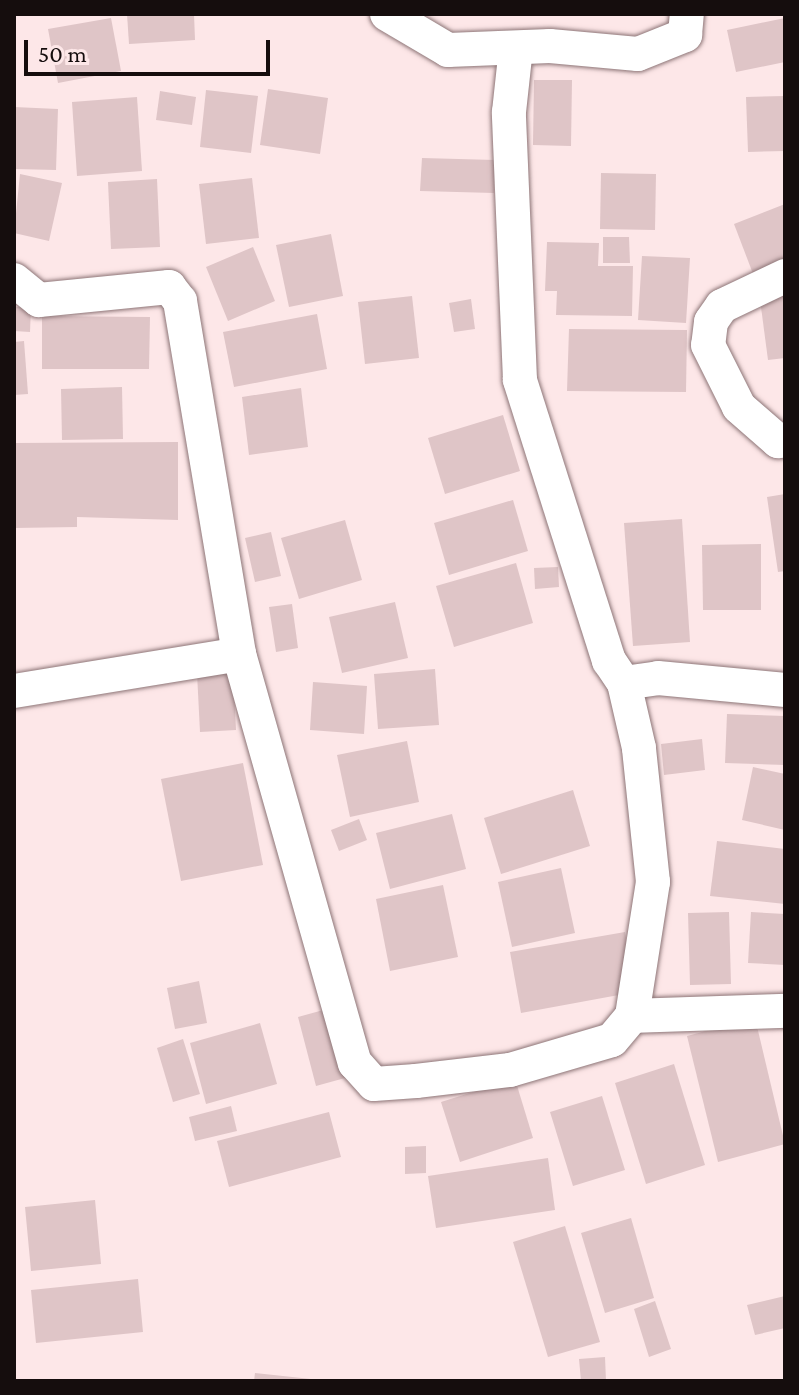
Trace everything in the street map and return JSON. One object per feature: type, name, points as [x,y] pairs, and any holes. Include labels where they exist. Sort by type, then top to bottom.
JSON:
[{"type":"street","points":[[387,14],[448,50],[516,48],[638,54],[685,35],[687,14]]},
{"type":"street","points":[[14,280],[39,300],[169,287],[180,301],[239,654],[355,1063],[374,1084],[510,1070],[612,1040],[632,1016],[653,882],[639,748],[624,683],[609,661],[520,380],[509,112],[516,48]]},
{"type":"street","points":[[785,276],[722,306],[711,322],[708,345],[739,407],[778,441],[785,440]]},
{"type":"street","points":[[14,691],[239,654]]},
{"type":"street","points":[[624,683],[658,678],[785,690]]},
{"type":"street","points":[[632,1016],[785,1011]]},
{"type":"building","points":[[127,14],[194,14],[195,40],[129,44]]},
{"type":"building","points":[[111,18],[121,71],[58,83],[48,29]]},
{"type":"building","points":[[785,18],[785,62],[736,72],[727,30]]},
{"type":"building","points":[[534,80],[572,80],[571,146],[533,145]]},
{"type":"building","points":[[268,89],[328,98],[320,154],[260,145]]},
{"type":"building","points":[[206,90],[258,96],[251,153],[200,147]]},
{"type":"building","points":[[160,91],[196,97],[192,125],[156,120]]},
{"type":"building","points":[[785,96],[785,151],[748,152],[746,97]]},
{"type":"building","points":[[137,97],[142,171],[77,176],[72,102]]},
{"type":"building","points":[[14,107],[58,109],[56,170],[14,169]]},
{"type":"building","points":[[422,158],[495,160],[494,193],[420,191]]},
{"type":"building","points":[[601,173],[656,174],[655,230],[600,229]]},
{"type":"building","points":[[20,174],[62,183],[49,241],[14,233]]},
{"type":"building","points":[[252,178],[259,238],[206,244],[199,184]]},
{"type":"building","points":[[157,179],[160,247],[111,249],[108,182]]},
{"type":"building","points":[[785,204],[785,267],[755,279],[734,224]]},
{"type":"building","points":[[331,234],[343,296],[289,307],[276,245]]},
{"type":"building","points":[[603,237],[629,237],[630,263],[603,263]]},
{"type":"building","points":[[547,242],[599,243],[598,266],[633,266],[632,316],[556,315],[557,291],[545,291]]},
{"type":"building","points":[[253,247],[275,301],[228,321],[206,267]]},
{"type":"building","points":[[642,256],[690,258],[686,323],[638,320]]},
{"type":"building","points":[[785,289],[785,358],[768,360],[759,292]]},
{"type":"building","points":[[412,296],[419,358],[365,364],[358,302]]},
{"type":"building","points":[[471,299],[475,329],[454,332],[449,303]]},
{"type":"building","points":[[14,307],[31,307],[30,332],[14,331]]},
{"type":"building","points":[[317,314],[327,369],[234,387],[223,332]]},
{"type":"building","points":[[42,316],[150,317],[149,369],[42,369]]},
{"type":"building","points":[[569,329],[687,330],[686,392],[567,391]]},
{"type":"building","points":[[24,341],[28,394],[14,395],[14,342]]},
{"type":"building","points":[[122,387],[123,439],[62,440],[61,389]]},
{"type":"building","points":[[301,388],[308,447],[249,455],[242,397]]},
{"type":"building","points":[[503,415],[520,471],[445,494],[428,438]]},
{"type":"building","points":[[178,442],[178,520],[77,517],[77,527],[14,528],[14,443]]},
{"type":"building","points":[[785,494],[785,571],[778,572],[767,497]]},
{"type":"building","points":[[513,500],[528,551],[449,575],[434,523]]},
{"type":"building","points":[[682,519],[690,642],[633,646],[624,523]]},
{"type":"building","points":[[345,520],[362,580],[299,599],[281,538]]},
{"type":"building","points":[[271,532],[281,576],[255,582],[245,538]]},
{"type":"building","points":[[761,544],[761,610],[703,610],[702,545]]},
{"type":"building","points":[[516,563],[533,623],[454,647],[436,586]]},
{"type":"building","points":[[558,567],[559,587],[535,589],[534,568]]},
{"type":"building","points":[[395,602],[408,658],[342,673],[329,617]]},
{"type":"building","points":[[292,604],[298,648],[276,652],[269,607]]},
{"type":"building","points":[[435,669],[439,725],[378,729],[374,674]]},
{"type":"building","points":[[233,671],[236,730],[200,732],[197,673]]},
{"type":"building","points":[[313,682],[367,686],[364,734],[310,730]]},
{"type":"building","points":[[727,714],[785,716],[785,765],[725,763]]},
{"type":"building","points":[[702,739],[705,770],[664,775],[661,744]]},
{"type":"building","points":[[407,741],[419,802],[350,817],[337,755]]},
{"type":"building","points":[[243,763],[263,865],[181,881],[161,779]]},
{"type":"building","points":[[753,767],[785,774],[785,830],[742,820]]},
{"type":"building","points":[[573,790],[590,846],[501,874],[484,818]]},
{"type":"building","points":[[452,814],[466,869],[390,889],[376,833]]},
{"type":"building","points":[[359,819],[367,840],[339,851],[331,830]]},
{"type":"building","points":[[717,841],[785,849],[785,904],[710,896]]},
{"type":"building","points":[[561,868],[575,933],[512,947],[498,882]]},
{"type":"building","points":[[443,885],[458,957],[390,971],[376,899]]},
{"type":"building","points":[[729,912],[731,984],[690,985],[688,913]]},
{"type":"building","points":[[751,912],[785,914],[785,965],[748,963]]},
{"type":"building","points":[[625,932],[635,992],[521,1013],[510,952]]},
{"type":"building","points":[[199,981],[207,1023],[175,1029],[167,988]]},
{"type":"building","points":[[327,1009],[345,1078],[316,1086],[298,1017]]},
{"type":"building","points":[[755,1018],[785,1144],[718,1162],[687,1036]]},
{"type":"building","points":[[260,1023],[277,1084],[206,1104],[190,1043]]},
{"type":"building","points":[[183,1039],[200,1094],[173,1102],[157,1048]]},
{"type":"building","points":[[674,1064],[705,1165],[646,1184],[615,1083]]},
{"type":"building","points":[[515,1079],[533,1138],[460,1162],[441,1102]]},
{"type":"building","points":[[602,1096],[625,1170],[573,1186],[550,1112]]},
{"type":"building","points":[[231,1106],[237,1131],[195,1141],[189,1117]]},
{"type":"building","points":[[329,1112],[341,1157],[229,1187],[217,1141]]},
{"type":"building","points":[[426,1146],[426,1173],[405,1174],[405,1147]]},
{"type":"building","points":[[548,1158],[555,1210],[436,1228],[428,1176]]},
{"type":"building","points":[[95,1200],[101,1264],[31,1271],[25,1207]]},
{"type":"building","points":[[631,1218],[654,1298],[605,1313],[581,1233]]},
{"type":"building","points":[[565,1226],[600,1342],[548,1357],[513,1242]]},
{"type":"building","points":[[138,1279],[143,1332],[36,1343],[31,1290]]},
{"type":"building","points":[[785,1296],[785,1328],[755,1335],[747,1305]]},
{"type":"building","points":[[655,1301],[671,1349],[649,1357],[634,1309]]},
{"type":"building","points":[[605,1357],[606,1381],[581,1381],[579,1359]]},
{"type":"building","points":[[255,1373],[311,1379],[311,1381],[254,1381]]}]
